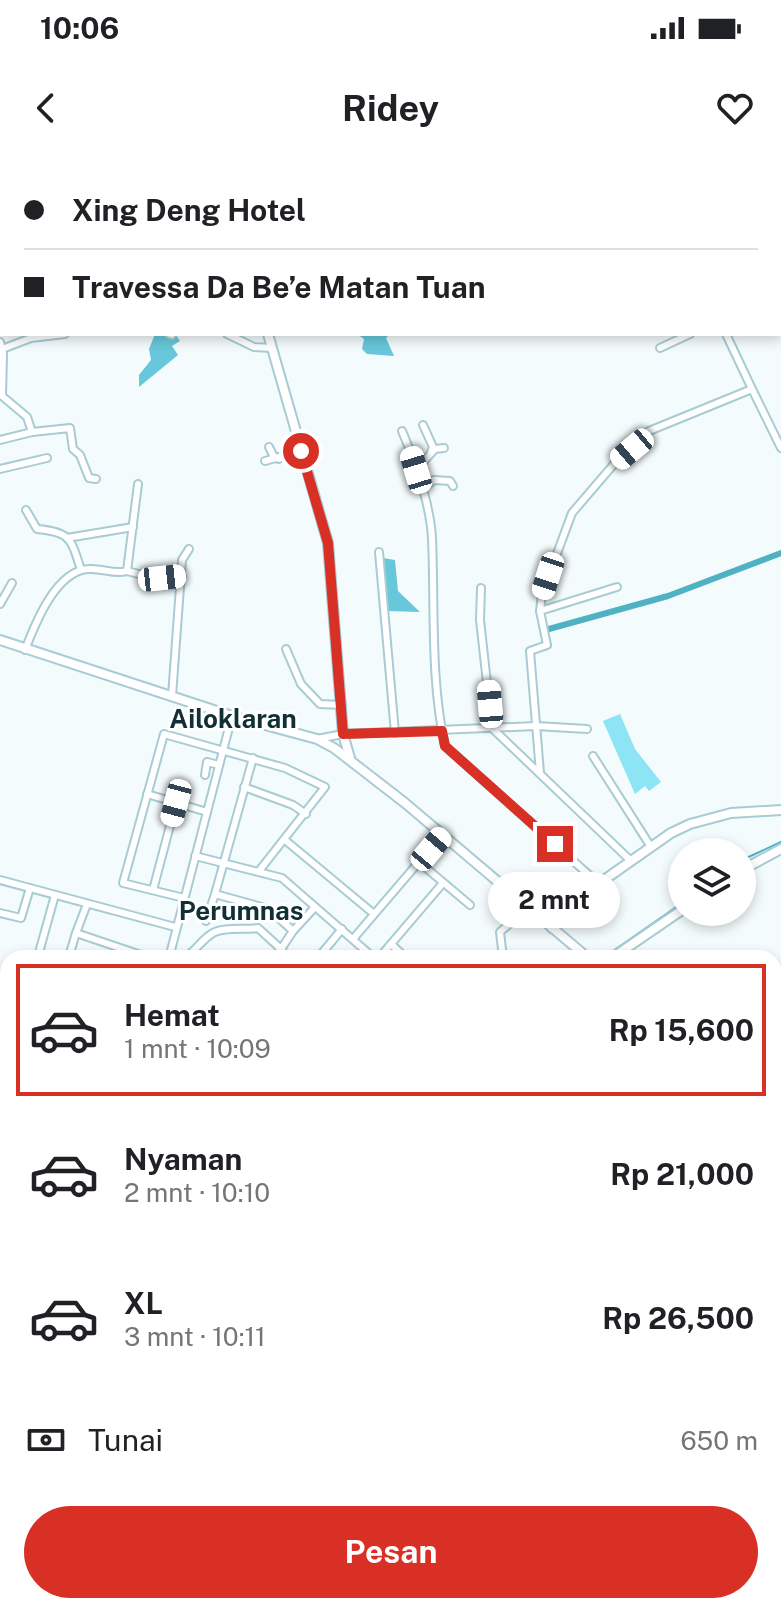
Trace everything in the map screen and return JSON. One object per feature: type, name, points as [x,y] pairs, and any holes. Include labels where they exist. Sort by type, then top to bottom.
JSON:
[{"type":"main road","points":[[269,336],[328,543],[343,734],[350,759]]},
{"type":"main road","points":[[0,640],[232,716],[317,739],[350,759],[578,950]]},
{"type":"main road","points":[[552,928],[564,908],[651,847],[708,817],[781,810]]},
{"type":"main road","points":[[756,862],[781,849]]},
{"type":"main road","points":[[531,908],[564,908]]},
{"type":"main road","points":[[624,950],[668,920]]},
{"type":"street","points":[[32,432],[27,417],[2,396],[1,346],[48,336]]},
{"type":"street","points":[[231,336],[254,347],[272,348]]},
{"type":"street","points":[[660,348],[686,336]]},
{"type":"street","points":[[727,336],[781,448]]},
{"type":"street","points":[[550,656],[540,611],[569,518],[614,464],[649,431],[752,389]]},
{"type":"street","points":[[417,473],[433,447],[423,425]]},
{"type":"street","points":[[0,440],[32,432],[70,428],[73,449],[80,455],[89,478],[96,479]]},
{"type":"street","points":[[402,431],[422,489],[432,537],[432,605],[445,746],[599,884]]},
{"type":"street","points":[[269,447],[274,457],[283,457]]},
{"type":"street","points":[[429,455],[444,448]]},
{"type":"street","points":[[265,461],[301,451]]},
{"type":"street","points":[[0,469],[47,458]]},
{"type":"street","points":[[417,473],[427,482]]},
{"type":"street","points":[[422,489],[427,482],[442,480],[453,486]]},
{"type":"street","points":[[127,571],[138,484]]},
{"type":"street","points":[[26,510],[37,529],[56,530],[67,538],[81,570]]},
{"type":"street","points":[[67,538],[133,527]]},
{"type":"street","points":[[172,696],[182,560],[189,549]]},
{"type":"street","points":[[379,552],[395,733]]},
{"type":"street","points":[[25,650],[55,592],[81,570],[127,571],[154,578],[182,576]]},
{"type":"street","points":[[0,604],[12,583]]},
{"type":"street","points":[[540,611],[617,587]]},
{"type":"street","points":[[481,588],[480,620],[492,728],[631,861]]},
{"type":"street","points":[[540,773],[530,651],[547,645]]},
{"type":"street","points":[[286,649],[303,688],[321,705],[342,705]]},
{"type":"street","points":[[171,950],[232,716]]},
{"type":"street","points":[[317,739],[343,734],[536,726],[587,729]]},
{"type":"street","points":[[184,898],[123,883],[164,734],[253,758],[324,785],[325,791],[259,871]]},
{"type":"street","points":[[593,756],[651,847]]},
{"type":"street","points":[[206,921],[253,758]]},
{"type":"street","points":[[205,775],[207,762],[219,765]]},
{"type":"street","points":[[244,787],[293,805],[306,814]]},
{"type":"street","points":[[147,794],[207,812]]},
{"type":"street","points":[[153,890],[176,803]]},
{"type":"street","points":[[353,939],[442,835]]},
{"type":"street","points":[[285,840],[374,914]]},
{"type":"street","points":[[195,856],[282,878],[363,949]]},
{"type":"street","points":[[419,862],[470,905]]},
{"type":"street","points":[[0,880],[175,927]]},
{"type":"street","points":[[385,950],[443,883]]},
{"type":"street","points":[[0,913],[21,918],[30,888]]},
{"type":"street","points":[[215,894],[269,909],[293,931]]},
{"type":"street","points":[[40,950],[55,895]]},
{"type":"street","points":[[71,950],[87,904]]},
{"type":"street","points":[[198,950],[211,934],[222,930],[234,932],[258,928],[281,949],[315,907]]},
{"type":"street","points":[[502,950],[500,932],[531,908]]},
{"type":"street","points":[[325,950],[342,929]]},
{"type":"street","points":[[76,933],[120,950]]},
{"type":"street","points":[[391,944],[397,950]]},
{"type":"shaded area","points":[[154,336],[176,336],[180,341],[172,346],[178,355],[139,387],[139,375],[151,360],[149,349]]},
{"type":"shaded area","points":[[360,336],[388,336],[386,338],[394,356],[367,354],[362,349],[364,339]]},
{"type":"shaded area","points":[[383,558],[395,560],[398,591],[420,612],[388,611]]},
{"type":"shaded area","points":[[620,714],[635,749],[661,782],[649,791],[645,786],[635,794],[603,721]]},
{"type":"waterway","points":[[549,629],[668,596],[781,553]]},
{"type":"waterway","points":[[756,854],[781,842]]},
{"type":"waterway","points":[[614,950],[668,913]]},
{"type":"district","name":"Ailoklaran","points":[[233,718]]},
{"type":"district","name":"Perumnas","points":[[241,910]]},
{"type":"route","points":[[301,451],[328,543],[343,734],[442,731],[445,746],[555,844]]}]
